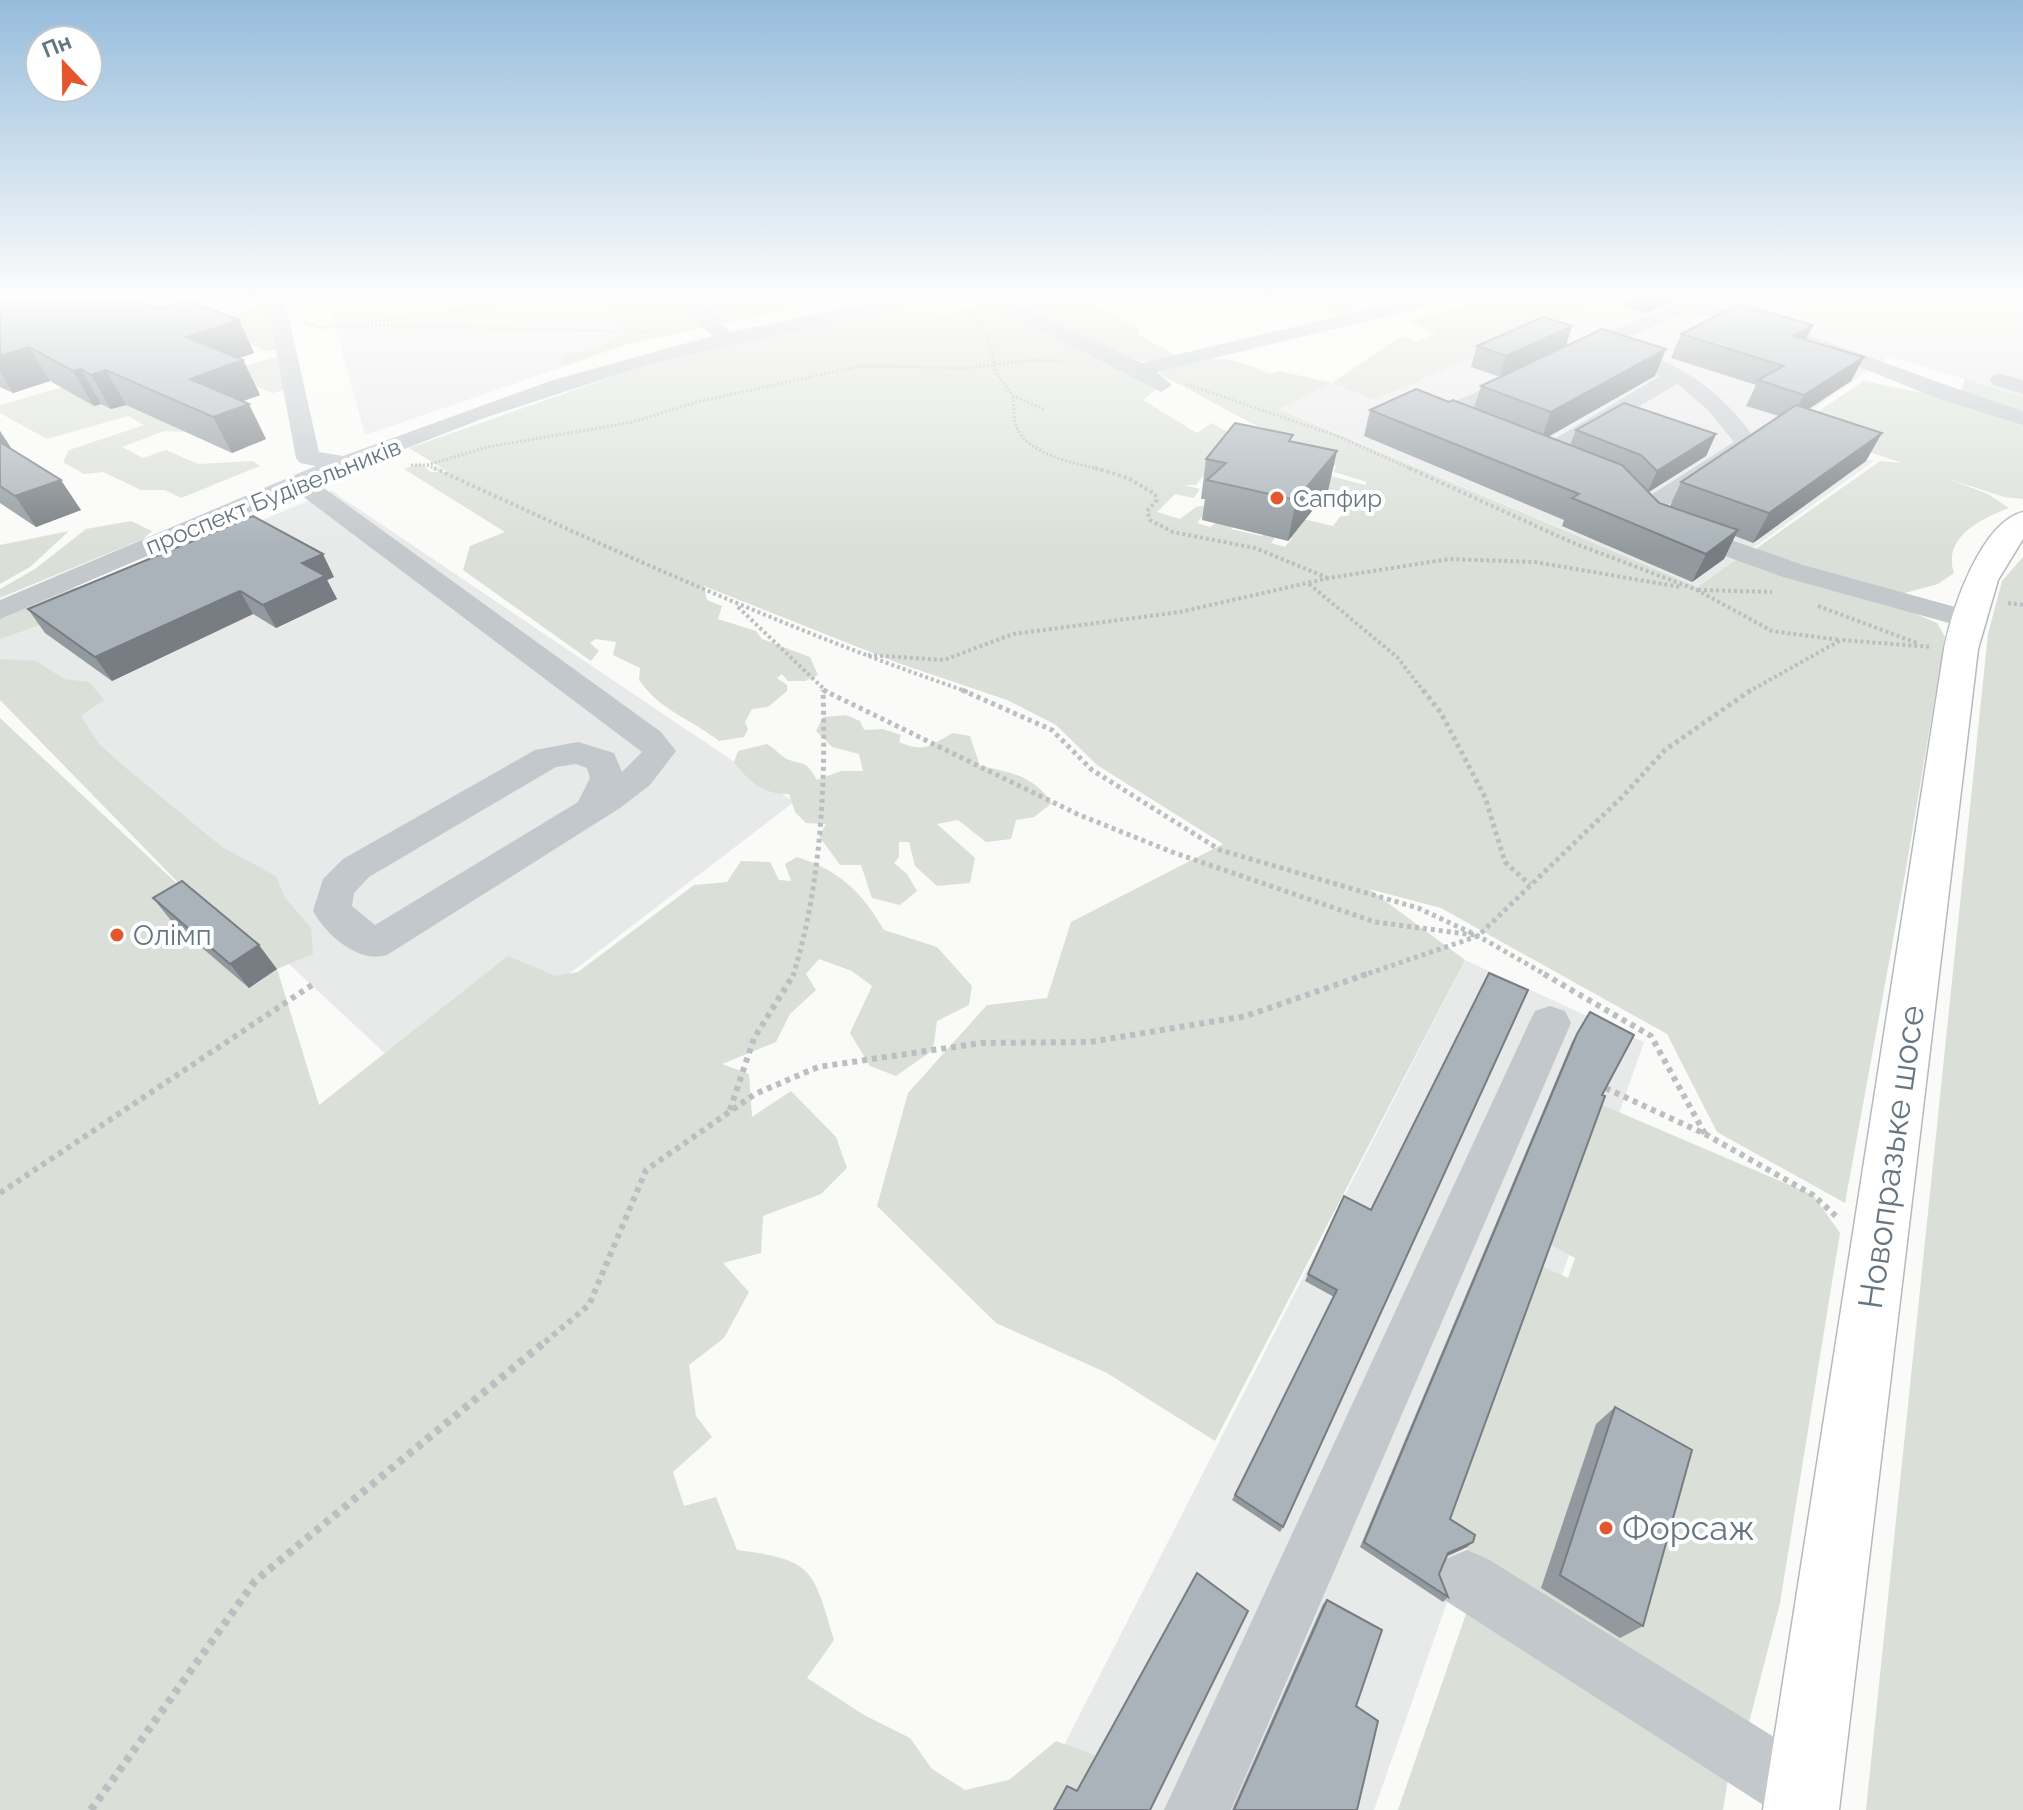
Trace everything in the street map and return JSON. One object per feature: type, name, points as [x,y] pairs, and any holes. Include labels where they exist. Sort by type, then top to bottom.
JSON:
[{"type":"main road","name":"Новопразьке шосе","points":[[1802,1802],[1878,1253],[1951,638],[1998,547],[2023,521]]},
{"type":"street","points":[[293,381],[308,458],[344,463]]},
{"type":"street","name":"проспект Будівельників","points":[[0,610],[344,463],[575,381]]},
{"type":"street","points":[[1156,381],[1164,387]]},
{"type":"street","points":[[1514,381],[1453,411],[1450,416],[1569,463]]},
{"type":"street","points":[[1543,453],[1666,381]]},
{"type":"street","points":[[1689,381],[1716,402],[1747,444],[1639,501],[1657,522],[1793,571],[1951,638]]},
{"type":"street","points":[[1915,381],[2023,418]]},
{"type":"street","points":[[299,482],[649,739],[659,751],[651,764],[593,807],[373,945],[332,911],[336,889],[356,868],[547,758],[578,753],[602,761],[607,778],[593,807]]},
{"type":"street","points":[[1197,1810],[1542,1040]]},
{"type":"street","points":[[1467,1580],[1802,1802]]},
{"type":"path","points":[[344,463],[427,465],[488,447],[633,422],[697,402],[791,381]]},
{"type":"path","points":[[1004,381],[1013,396],[1017,428],[1032,444],[1057,457],[1128,478],[1155,494],[1157,500],[1147,511],[1150,520],[1173,532],[1255,548],[1329,578]]},
{"type":"path","points":[[1177,381],[1261,407],[1340,437],[1571,542],[1697,590],[1772,631],[1841,640],[1951,638]]},
{"type":"path","points":[[1013,396],[1044,409]]},
{"type":"path","points":[[427,465],[735,604],[855,653],[980,696],[1052,730],[1092,770],[1220,850],[1418,908],[1478,936],[1651,1036],[1705,1134]]},
{"type":"path","points":[[855,653],[944,660],[1013,634],[1180,612],[1329,578],[1449,559],[1535,562],[1697,590],[1775,592]]},
{"type":"path","points":[[1308,583],[1397,657],[1441,713],[1485,797],[1505,862],[1530,885]]},
{"type":"path","points":[[735,604],[823,690],[992,775],[1172,852],[1375,922],[1478,936]]},
{"type":"path","points":[[1816,606],[1951,638]]},
{"type":"path","points":[[91,1810],[255,1581],[589,1305],[646,1170],[755,1094],[818,1067],[981,1043],[1090,1042],[1246,1016],[1478,936],[1665,750],[1755,687],[1841,640]]},
{"type":"path","points":[[730,1112],[754,1038],[791,984],[808,929],[825,757],[823,690]]},
{"type":"path","points":[[0,1193],[312,985]]},
{"type":"path","points":[[1542,1040],[1813,1195],[1878,1253]]},
{"type":"shaded area","points":[[243,381],[284,381],[284,390],[273,393]]},
{"type":"shaded area","points":[[350,381],[521,381],[365,435]]},
{"type":"shaded area","points":[[599,381],[1141,381],[1156,389],[1143,400],[1197,433],[1212,423],[1235,436],[1196,485],[1184,485],[1200,489],[1194,498],[1175,494],[1157,512],[1180,519],[1196,507],[1214,503],[1197,523],[1210,527],[1219,520],[1237,520],[1231,529],[1262,536],[1267,529],[1277,535],[1271,543],[1285,547],[1292,538],[1283,536],[1265,510],[1333,526],[1356,496],[1307,484],[1331,476],[1365,485],[1367,482],[1334,472],[1336,466],[1311,449],[1251,423],[1174,381],[1332,383],[1279,409],[1698,587],[1737,559],[1912,612],[1937,623],[1945,637],[1845,1203],[1717,1132],[1667,1034],[1441,908],[1369,889],[1465,960],[1215,1441],[1107,1373],[996,1323],[877,1206],[908,1093],[987,1005],[1047,998],[1071,922],[1223,844],[1097,765],[1056,725],[1007,700],[898,663],[704,586],[707,600],[722,606],[718,619],[756,631],[762,639],[810,657],[818,675],[805,681],[788,681],[782,674],[777,678],[787,685],[787,691],[768,707],[752,709],[745,722],[748,729],[744,737],[719,741],[657,700],[639,680],[640,668],[613,655],[616,642],[596,639],[590,643],[599,651],[591,661],[463,570],[470,546],[505,532],[404,469],[420,463],[431,472],[448,472],[409,448]]},
{"type":"shaded area","points":[[1416,381],[1853,381],[1795,422],[1798,434],[1874,461],[1699,587],[1278,408],[1332,383],[1374,400]]},
{"type":"shaded area","points":[[1417,381],[1374,400],[1332,383]]},
{"type":"shaded area","points":[[1866,381],[1958,400],[2023,422],[2023,499],[2004,497],[1946,478],[1988,494],[2009,508],[1976,524],[1958,540],[1953,550],[1954,573],[1938,584],[1897,595],[1754,550],[1880,461],[1902,463],[1836,441],[1817,412]]},
{"type":"shaded area","points":[[1964,381],[1973,381],[2023,397],[2023,414],[1960,394]]},
{"type":"shaded area","points":[[1972,381],[2023,381],[2023,397]]},
{"type":"shaded area","points":[[66,386],[114,390],[185,432],[164,431],[122,447],[143,458],[166,450],[198,464],[253,461],[260,466],[181,498],[165,490],[141,490],[103,472],[84,474],[63,462],[69,450],[144,425],[128,416],[47,439],[0,413],[0,405]]},
{"type":"shaded area","points":[[332,491],[794,802],[421,1087],[0,695],[0,629]]},
{"type":"shaded area","points":[[131,521],[152,531],[143,539],[0,598],[0,589],[35,569],[86,529]]},
{"type":"shaded area","points":[[69,531],[30,567],[0,584],[0,545]]},
{"type":"shaded area","points":[[2023,557],[2023,1810],[1866,1810],[1988,634],[2002,581]]},
{"type":"shaded area","points":[[92,586],[71,614],[0,639],[0,615],[61,589]]},
{"type":"shaded area","points":[[0,659],[36,661],[64,679],[89,682],[104,700],[81,716],[99,744],[222,847],[276,876],[285,898],[311,928],[313,954],[277,969],[319,1105],[508,956],[556,976],[578,972],[694,885],[727,882],[741,861],[770,862],[779,880],[791,881],[785,864],[797,857],[826,869],[858,893],[884,930],[937,947],[972,986],[969,1005],[937,1021],[933,1050],[896,1076],[870,1066],[850,1033],[872,986],[852,971],[819,959],[806,974],[816,990],[790,1014],[776,1042],[722,1064],[749,1074],[752,1117],[791,1091],[836,1137],[847,1168],[821,1194],[763,1216],[761,1253],[723,1263],[749,1292],[724,1338],[689,1365],[696,1416],[712,1437],[673,1472],[684,1506],[716,1497],[737,1550],[782,1558],[796,1564],[814,1583],[834,1640],[807,1678],[864,1715],[910,1738],[932,1769],[965,1790],[1009,1780],[1056,1741],[1097,1756],[1067,1810],[0,1810],[0,718],[203,908],[0,700]]},
{"type":"shaded area","points":[[846,715],[860,721],[864,730],[883,729],[901,735],[899,742],[908,746],[928,746],[953,733],[970,736],[980,766],[1012,773],[1029,781],[1052,803],[1034,817],[1016,820],[1011,839],[986,842],[958,820],[937,824],[975,858],[970,883],[937,886],[915,866],[909,842],[899,842],[899,857],[894,863],[907,874],[917,891],[900,905],[872,898],[861,865],[840,865],[819,836],[826,824],[806,823],[795,812],[789,794],[757,786],[734,762],[738,751],[767,744],[785,758],[806,765],[817,780],[841,771],[863,771],[859,754],[832,747],[816,731],[823,717]]},
{"type":"shaded area","points":[[1465,960],[1644,1042],[1374,1810],[1031,1810]]},
{"type":"shaded area","points":[[1600,1104],[1813,1195],[1840,1233],[1780,1603],[1746,1734],[1464,1558],[1469,1540],[1445,1524],[1539,1265],[1568,1278],[1575,1258],[1548,1243]]},
{"type":"shaded area","points":[[1467,1611],[1728,1779],[1723,1810],[1398,1810]]},
{"type":"building","points":[[132,381],[196,381],[249,404],[213,417]]},
{"type":"building","points":[[1491,381],[1607,381],[1551,412],[1481,386]]},
{"type":"building","points":[[1762,381],[1825,381],[1804,395]]},
{"type":"building","points":[[1416,389],[1449,402],[1453,400],[1622,465],[1659,503],[1738,530],[1706,554],[1572,498],[1579,494],[1370,410]]},
{"type":"building","points":[[1624,403],[1716,434],[1657,471],[1641,455],[1576,430]]},
{"type":"building","points":[[1796,405],[1882,433],[1769,513],[1681,482]]},
{"type":"building","points":[[1235,423],[1293,435],[1289,441],[1337,451],[1296,500],[1207,480],[1226,463],[1206,459]]},
{"type":"building","points":[[0,442],[61,480],[15,496],[0,486]]},
{"type":"building","points":[[253,516],[323,554],[302,563],[325,576],[263,605],[240,591],[95,657],[28,609]]},
{"type":"building","points":[[182,881],[259,945],[230,964],[153,898]]},
{"type":"building","points":[[1489,973],[1528,990],[1283,1527],[1235,1495],[1337,1290],[1308,1274],[1344,1196],[1371,1210]]},
{"type":"building","points":[[1590,1012],[1634,1035],[1602,1095],[1605,1096],[1450,1519],[1475,1535],[1473,1542],[1448,1553],[1439,1574],[1448,1597],[1364,1542],[1577,1034]]},
{"type":"building","name":"Форсаж","points":[[1615,1407],[1692,1450],[1643,1626],[1560,1575]]},
{"type":"building","points":[[1197,1573],[1248,1611],[1150,1810],[1054,1810],[1067,1786],[1077,1791]]},
{"type":"building","points":[[1327,1600],[1382,1630],[1356,1706],[1378,1721],[1357,1810],[1234,1810]]},
{"type":"place","name":"Сапфир","points":[[1277,498]]},
{"type":"place","name":"Олімп","points":[[117,935]]},
{"type":"place","name":"Форсаж","points":[[1606,1528]]}]
